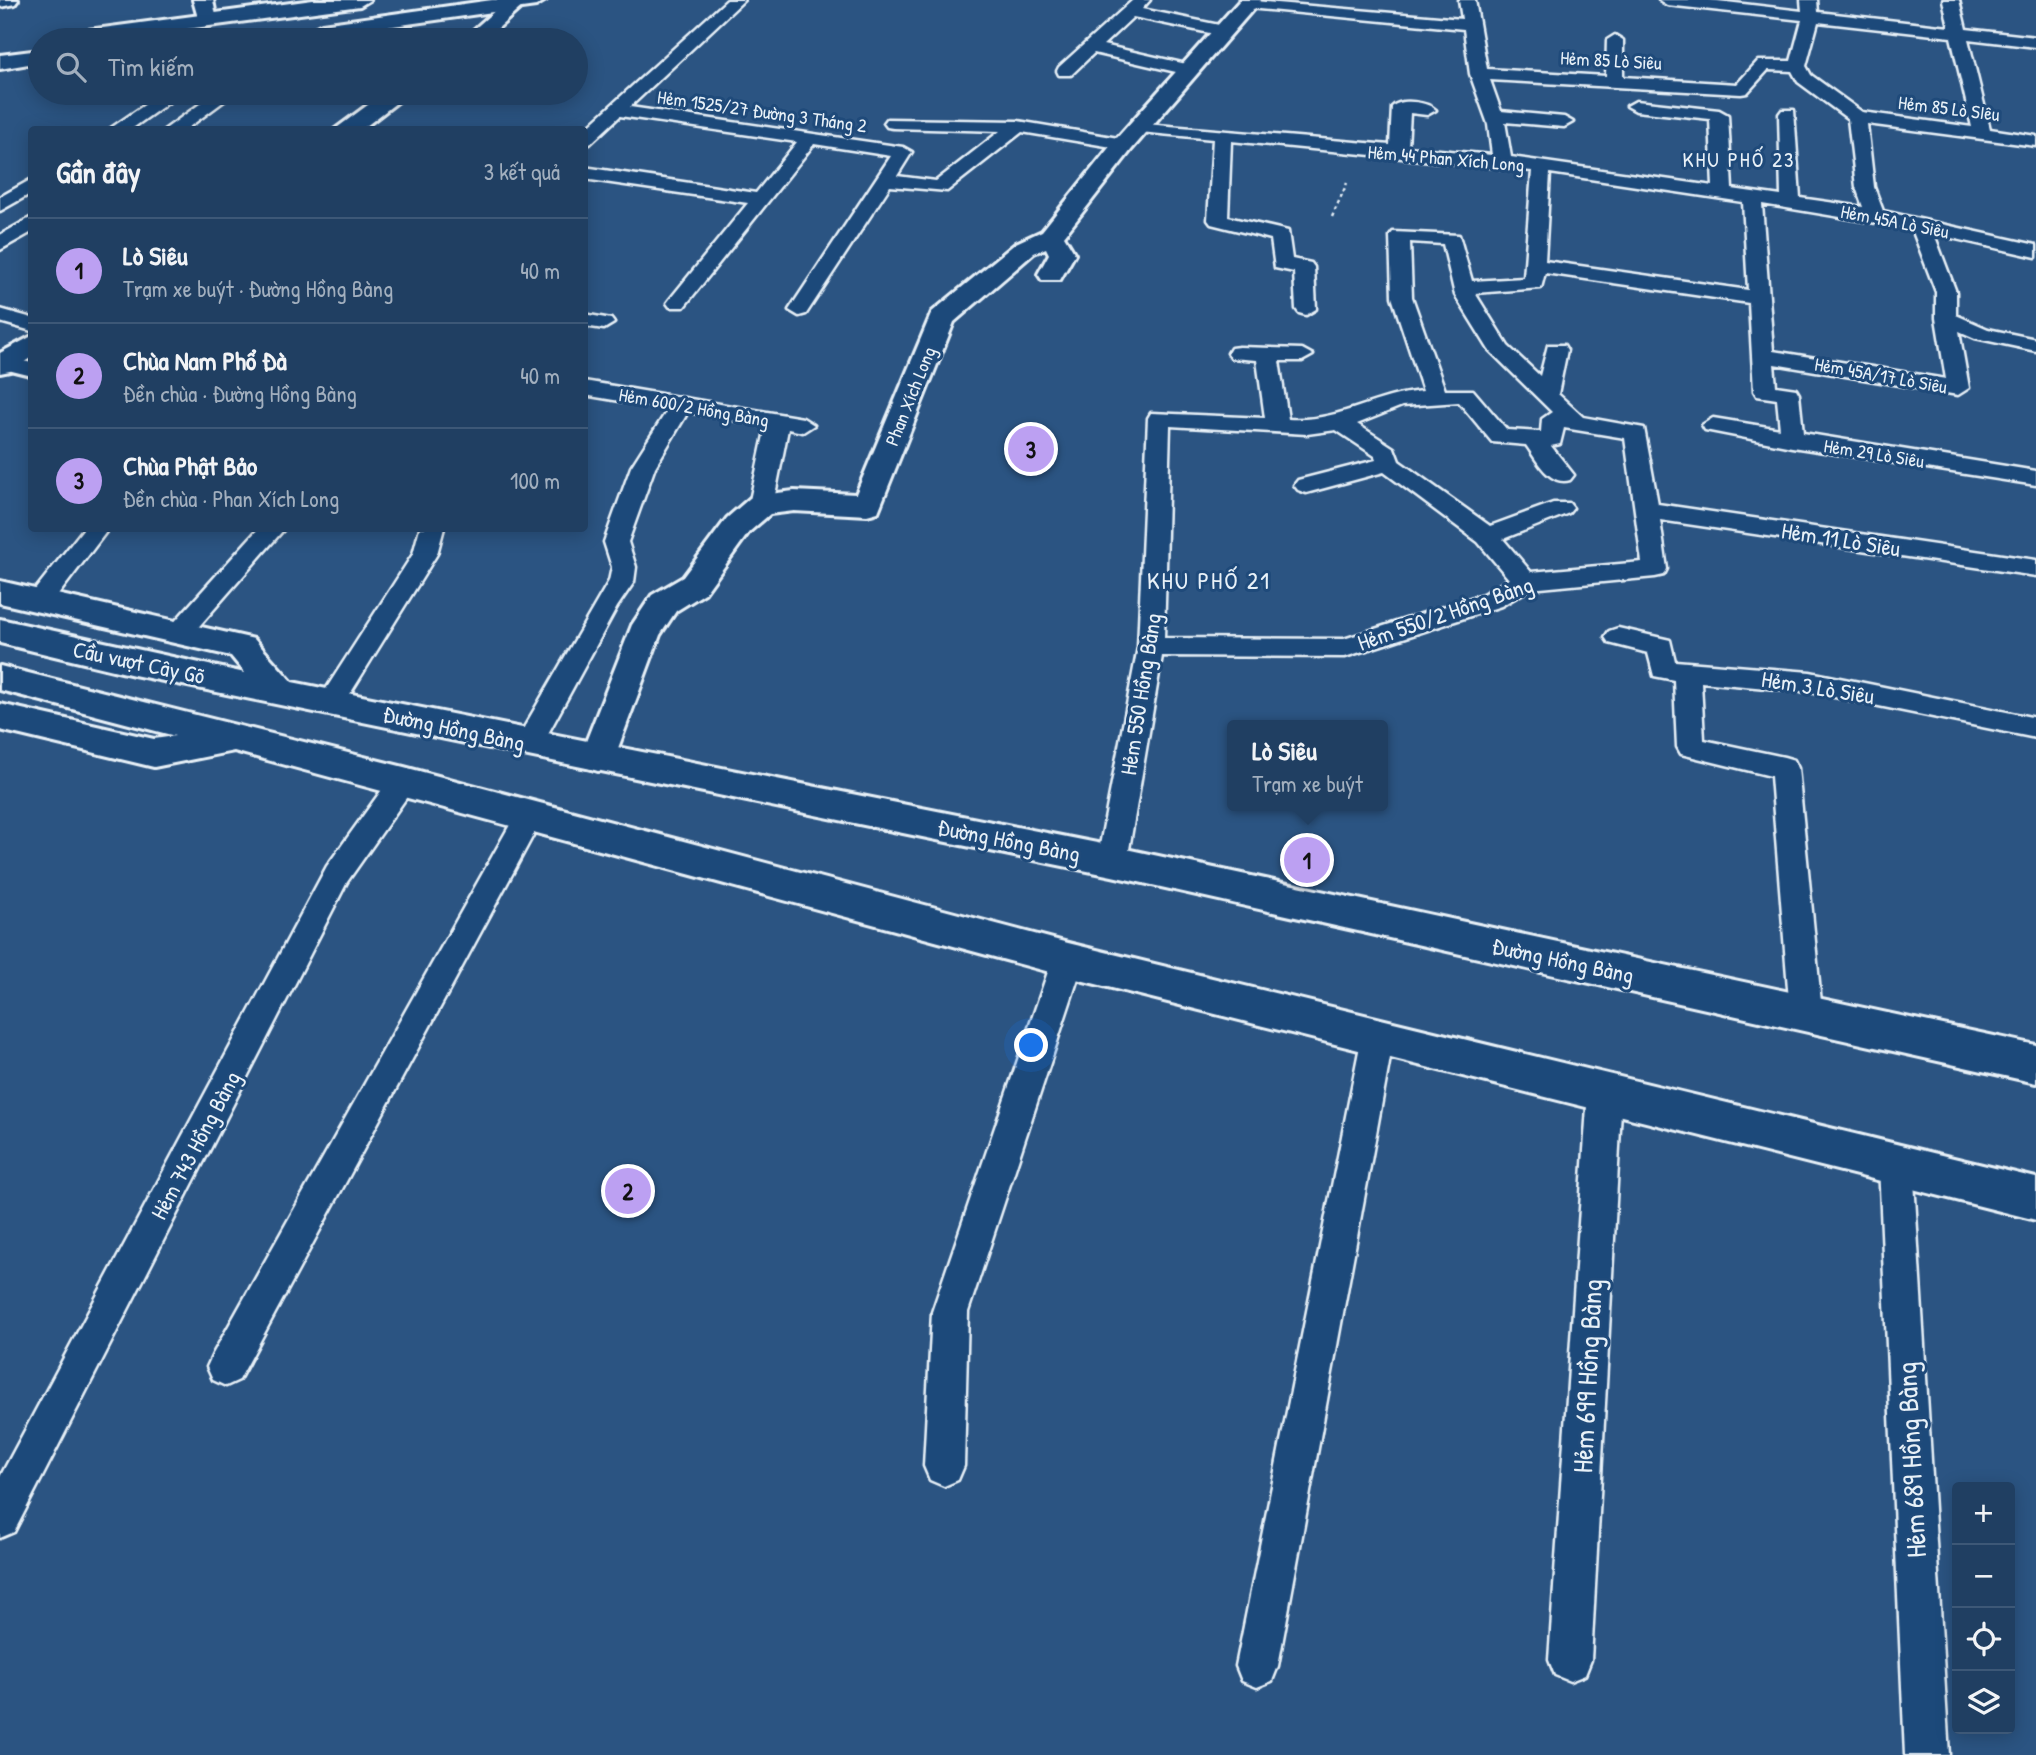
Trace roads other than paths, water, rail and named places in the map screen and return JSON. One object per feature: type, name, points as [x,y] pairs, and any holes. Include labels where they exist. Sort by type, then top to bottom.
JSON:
[{"type":"main road","points":[[0,1],[8,0]]},
{"type":"main road","points":[[235,28],[434,0]]},
{"type":"main road","points":[[117,28],[205,10],[349,1]]},
{"type":"main road","points":[[336,28],[526,1]]},
{"type":"main road","points":[[489,28],[526,1]]},
{"type":"main road","name":"Phan Xích Long","points":[[761,505],[794,501],[828,505],[867,505],[942,318],[1025,248],[1051,236],[1132,136],[1250,2]]},
{"type":"main road","points":[[0,48],[28,44]]},
{"type":"main road","points":[[0,62],[28,58]]},
{"type":"main road","points":[[0,75],[28,71]]},
{"type":"main road","points":[[351,126],[381,105]]},
{"type":"main road","points":[[1051,236],[1062,254],[1051,274]]},
{"type":"main road","points":[[1,363],[28,346]]},
{"type":"main road","points":[[598,757],[644,634],[664,603],[694,585],[738,525],[761,505]]},
{"type":"main road","points":[[0,592],[242,647],[279,690]]},
{"type":"main road","name":"Cầu vượt Cây Gõ","points":[[0,631],[134,663],[279,690]]},
{"type":"main road","name":"Cầu vượt Cây Gõ","points":[[0,678],[240,738]]},
{"type":"main road","name":"Đường Hồng Bàng","points":[[279,690],[330,703],[1112,860],[2036,1064]]},
{"type":"main road","points":[[0,717],[154,753],[240,738],[1068,960],[2036,1199]]},
{"type":"lane","points":[[588,136],[736,0]]},
{"type":"lane","points":[[1467,0],[1479,74],[1494,116],[1502,161]]},
{"type":"lane","points":[[1667,0],[1810,9],[1961,35],[2036,42]]},
{"type":"lane","points":[[1951,0],[1982,132]]},
{"type":"lane","points":[[1250,2],[1383,25],[1471,25]]},
{"type":"lane","points":[[1065,71],[1136,5],[1224,31]]},
{"type":"lane","points":[[1810,9],[1798,66],[1804,78],[1857,117],[1865,187],[1875,215]]},
{"type":"lane","points":[[1614,80],[1615,40]]},
{"type":"lane","points":[[1091,47],[1189,70]]},
{"type":"lane","name":"Hẻm 85 Lò Siêu","points":[[1479,74],[1741,89],[1764,65],[1798,66]]},
{"type":"lane","points":[[123,126],[155,105]]},
{"type":"lane","points":[[179,126],[209,105]]},
{"type":"lane","points":[[1636,106],[1719,115],[1723,193]]},
{"type":"lane","points":[[1399,153],[1401,107],[1427,110]]},
{"type":"lane","name":"Hẻm 1525/27 Đường 3 Tháng 2","points":[[614,110],[904,152],[885,180]]},
{"type":"lane","points":[[1788,114],[1791,202]]},
{"type":"lane","points":[[1494,116],[1564,122]]},
{"type":"lane","name":"Hẻm 85 Lò SIêu","points":[[1857,117],[2036,141]]},
{"type":"lane","name":"Hẻm 44 Phan Xích Long","points":[[893,123],[1018,126],[1132,136],[1222,136],[1502,161],[1752,197]]},
{"type":"lane","points":[[799,310],[885,180],[940,187],[1018,126]]},
{"type":"lane","points":[[1222,136],[1218,220],[1281,235],[1282,264],[1304,267],[1306,309]]},
{"type":"lane","points":[[677,303],[809,139]]},
{"type":"lane","points":[[1463,287],[1534,284],[1541,167]]},
{"type":"lane","points":[[588,174],[760,199]]},
{"type":"lane","points":[[0,205],[28,188]]},
{"type":"lane","points":[[1752,197],[1765,391],[1788,394],[1791,440]]},
{"type":"lane","name":"Hẻm 45A Lò Siêu","points":[[1752,197],[1875,215],[2036,251]]},
{"type":"lane","name":"Hẻm 45A/17 Lò Siêu","points":[[1762,355],[1958,388],[1946,318],[1946,292],[1920,224]]},
{"type":"lane","points":[[0,244],[28,226]]},
{"type":"lane","points":[[1436,397],[1402,297],[1400,236],[1452,239],[1463,287],[1500,351],[1576,423]]},
{"type":"lane","points":[[1535,266],[1758,298]]},
{"type":"lane","points":[[0,315],[28,324]]},
{"type":"lane","points":[[1946,318],[1982,334],[2036,345]]},
{"type":"lane","points":[[1547,395],[1556,350]]},
{"type":"lane","points":[[1239,353],[1302,355]]},
{"type":"lane","points":[[1267,354],[1278,426]]},
{"type":"lane","points":[[1,363],[28,369]]},
{"type":"lane","name":"Hẻm 600/2 Hồng Bàng","points":[[588,389],[803,425]]},
{"type":"lane","name":"Hẻm 550 Hồng Bàng","points":[[1112,860],[1151,647],[1159,407],[1278,426],[1307,427],[1340,423],[1398,400],[1465,395],[1500,437],[1532,438]]},
{"type":"lane","points":[[529,743],[606,603],[621,582],[624,567],[616,542],[643,467],[681,406]]},
{"type":"lane","points":[[1532,438],[1552,439],[1553,419],[1636,433],[1647,510]]},
{"type":"lane","points":[[761,505],[778,421]]},
{"type":"lane","points":[[1340,423],[1386,453],[1388,464],[1487,536],[1525,581]]},
{"type":"lane","name":"Hẻm 29 Lò Siêu","points":[[1713,425],[1791,440],[2036,478]]},
{"type":"lane","points":[[1532,438],[1562,475]]},
{"type":"lane","points":[[1306,485],[1388,464]]},
{"type":"lane","points":[[1487,536],[1561,508]]},
{"type":"lane","name":"Hẻm 550/2 Hồng Bàng","points":[[1151,647],[1345,648],[1492,600],[1525,581],[1656,569],[1647,510]]},
{"type":"lane","name":"Hẻm 11 Lò Siêu","points":[[1647,510],[2036,568]]},
{"type":"lane","points":[[40,601],[94,532]]},
{"type":"lane","points":[[178,634],[270,532]]},
{"type":"lane","points":[[330,703],[425,554],[430,532]]},
{"type":"lane","name":"Hẻm 3 Lò Siêu","points":[[1618,637],[1661,647],[1663,669],[1811,682],[2036,728]]},
{"type":"lane","points":[[1687,671],[1691,747],[1784,768],[1806,1013]]},
{"type":"lane","name":"Hẻm 743 Hồng Bàng","points":[[0,1518],[337,874],[404,781]]},
{"type":"lane","points":[[226,1367],[530,815]]},
{"type":"lane","points":[[944,1466],[950,1312],[1068,960]]},
{"type":"lane","points":[[1257,1666],[1378,1036]]},
{"type":"lane","name":"Hẻm 699 Hồng Bàng","points":[[1570,1660],[1605,1092]]},
{"type":"lane","name":"Hẻm 689 Hồng Bàng","points":[[1896,1164],[1927,1755]]},
{"type":"place","name":"Chùa Phật Bảo","points":[[1031,449]]},
{"type":"place","name":"Lò Siêu","points":[[1307,860]]},
{"type":"place","name":"Chùa Nam Phổ Đà","points":[[628,1191]]},
{"type":"district","name":"KHU PHỐ 23","points":[[1739,159]]},
{"type":"district","name":"KHU PHỐ 21","points":[[1209,580]]}]
